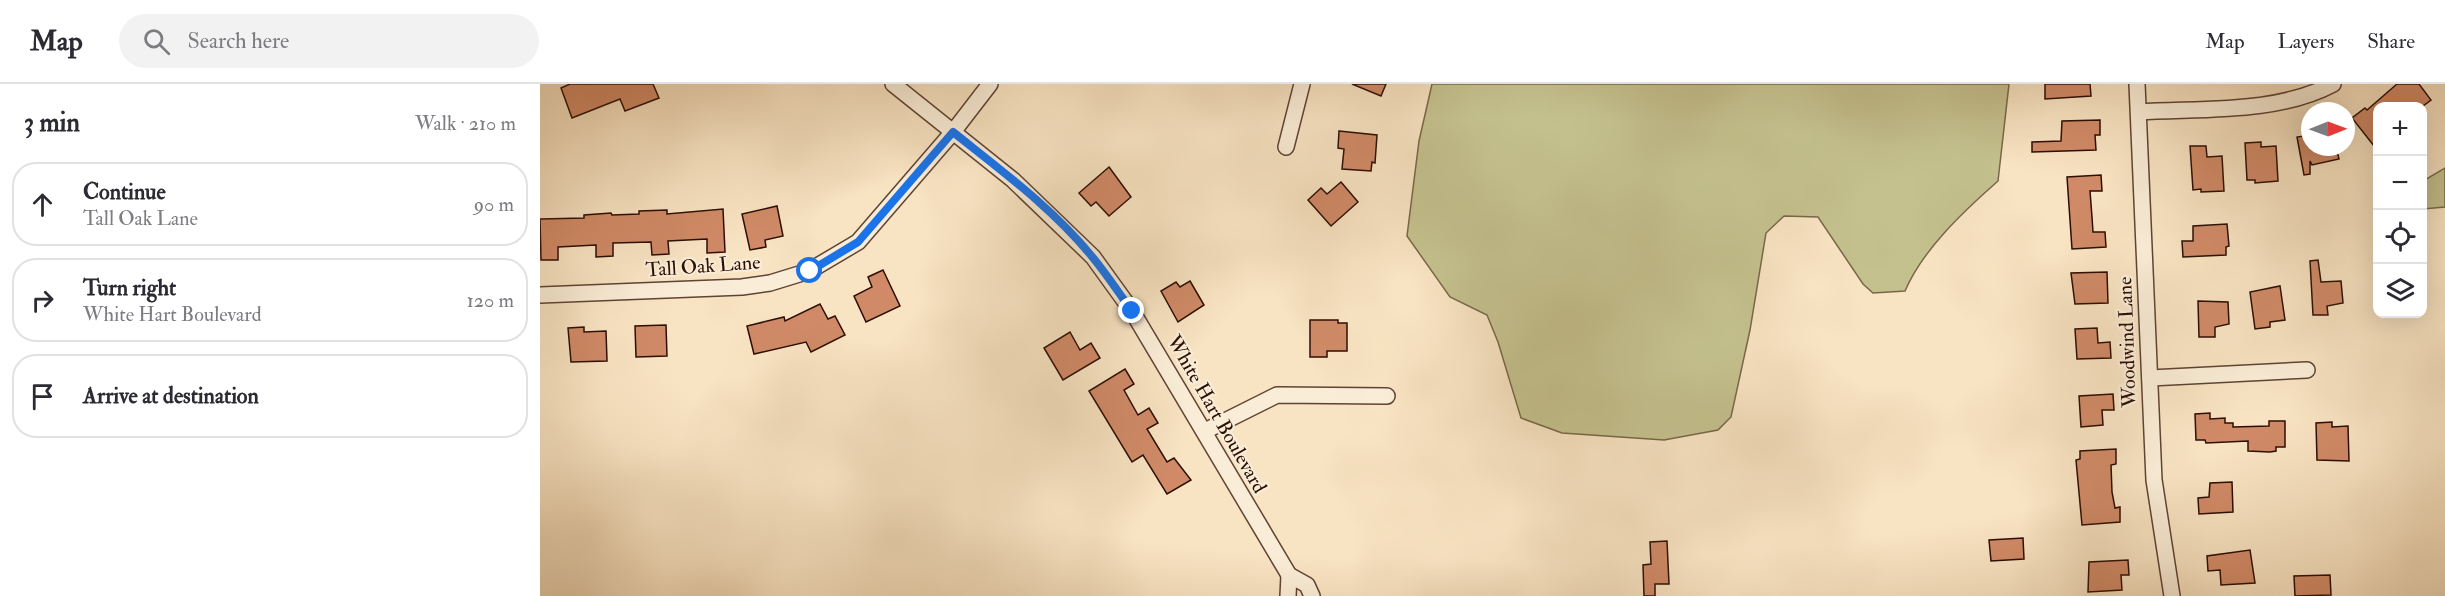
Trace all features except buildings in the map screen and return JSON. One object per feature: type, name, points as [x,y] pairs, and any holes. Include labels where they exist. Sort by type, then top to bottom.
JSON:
[{"type":"street","name":"White Hart Boulevard","points":[[893,84],[1013,180],[1093,257],[1132,311],[1289,575],[1307,585],[1312,596]]},
{"type":"street","name":"Tall Oak Lane","points":[[540,295],[742,287],[770,283],[810,271],[858,242],[953,132],[990,84]]},
{"type":"street","points":[[1286,147],[1302,84]]},
{"type":"street","name":"Woodwind Lane","points":[[2137,84],[2154,480],[2172,596]]},
{"type":"street","points":[[2139,112],[2265,105],[2295,100],[2333,84]]},
{"type":"street","points":[[2150,378],[2307,370]]},
{"type":"street","points":[[1205,431],[1277,395],[1387,396]]},
{"type":"street","points":[[1288,596],[1289,575]]},
{"type":"shaded area","points":[[1432,84],[2009,84],[1998,181],[1958,218],[1933,246],[1922,260],[1905,291],[1873,293],[1863,284],[1818,217],[1784,216],[1766,233],[1750,330],[1731,417],[1718,430],[1664,440],[1562,433],[1521,418],[1498,342],[1487,315],[1450,297],[1407,236],[1419,141]]},
{"type":"shaded area","points":[[2445,168],[2445,207],[2427,209],[2427,179]]},
{"type":"route","points":[[810,271],[858,242],[953,132],[1013,180],[1054,217],[1093,257],[1132,311]]}]
